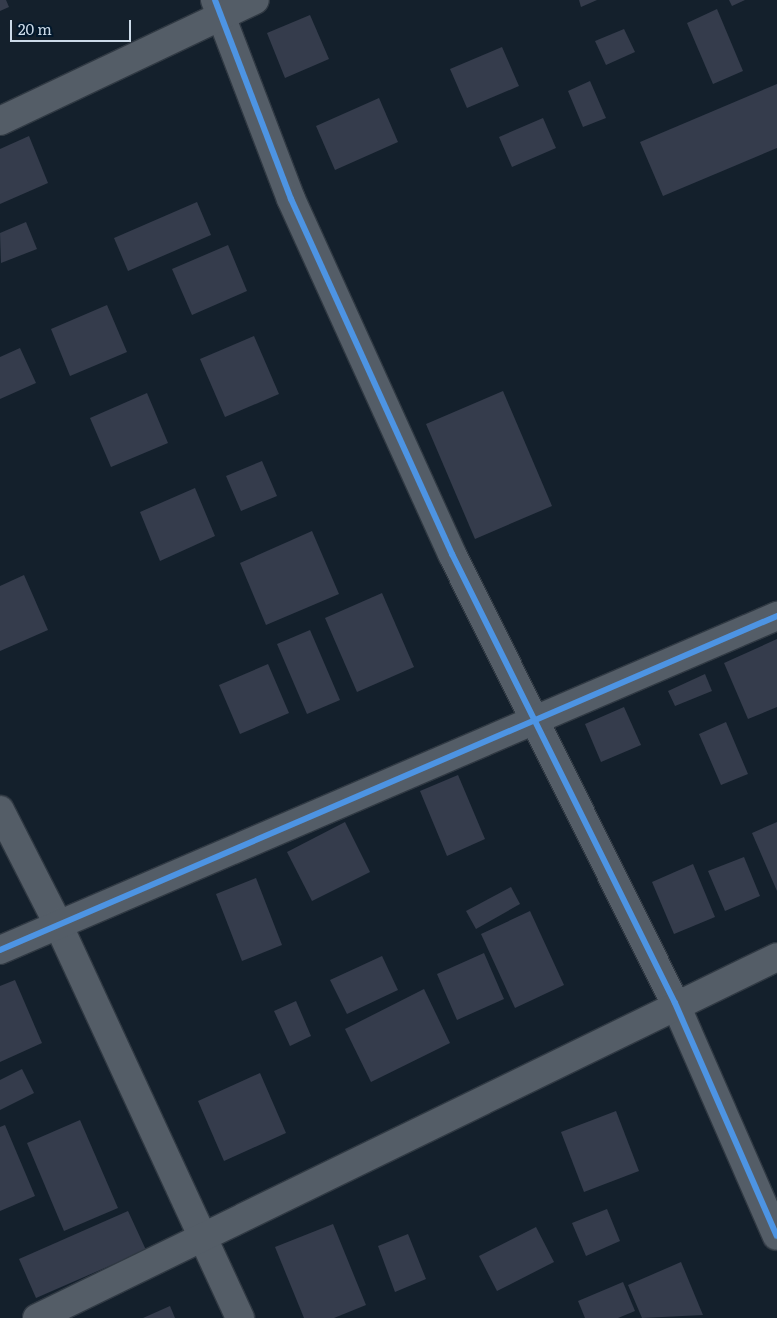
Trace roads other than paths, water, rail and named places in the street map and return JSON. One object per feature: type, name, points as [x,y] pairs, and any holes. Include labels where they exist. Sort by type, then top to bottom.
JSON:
[{"type":"street","points":[[0,121],[218,8],[255,0]]},
{"type":"street","points":[[218,8],[291,199],[452,554],[675,1003],[777,1236]]},
{"type":"street","points":[[0,950],[534,718],[777,616]]},
{"type":"street","points":[[0,810],[58,924],[200,1237],[240,1318]]},
{"type":"street","points":[[37,1318],[675,1003],[777,957]]}]
